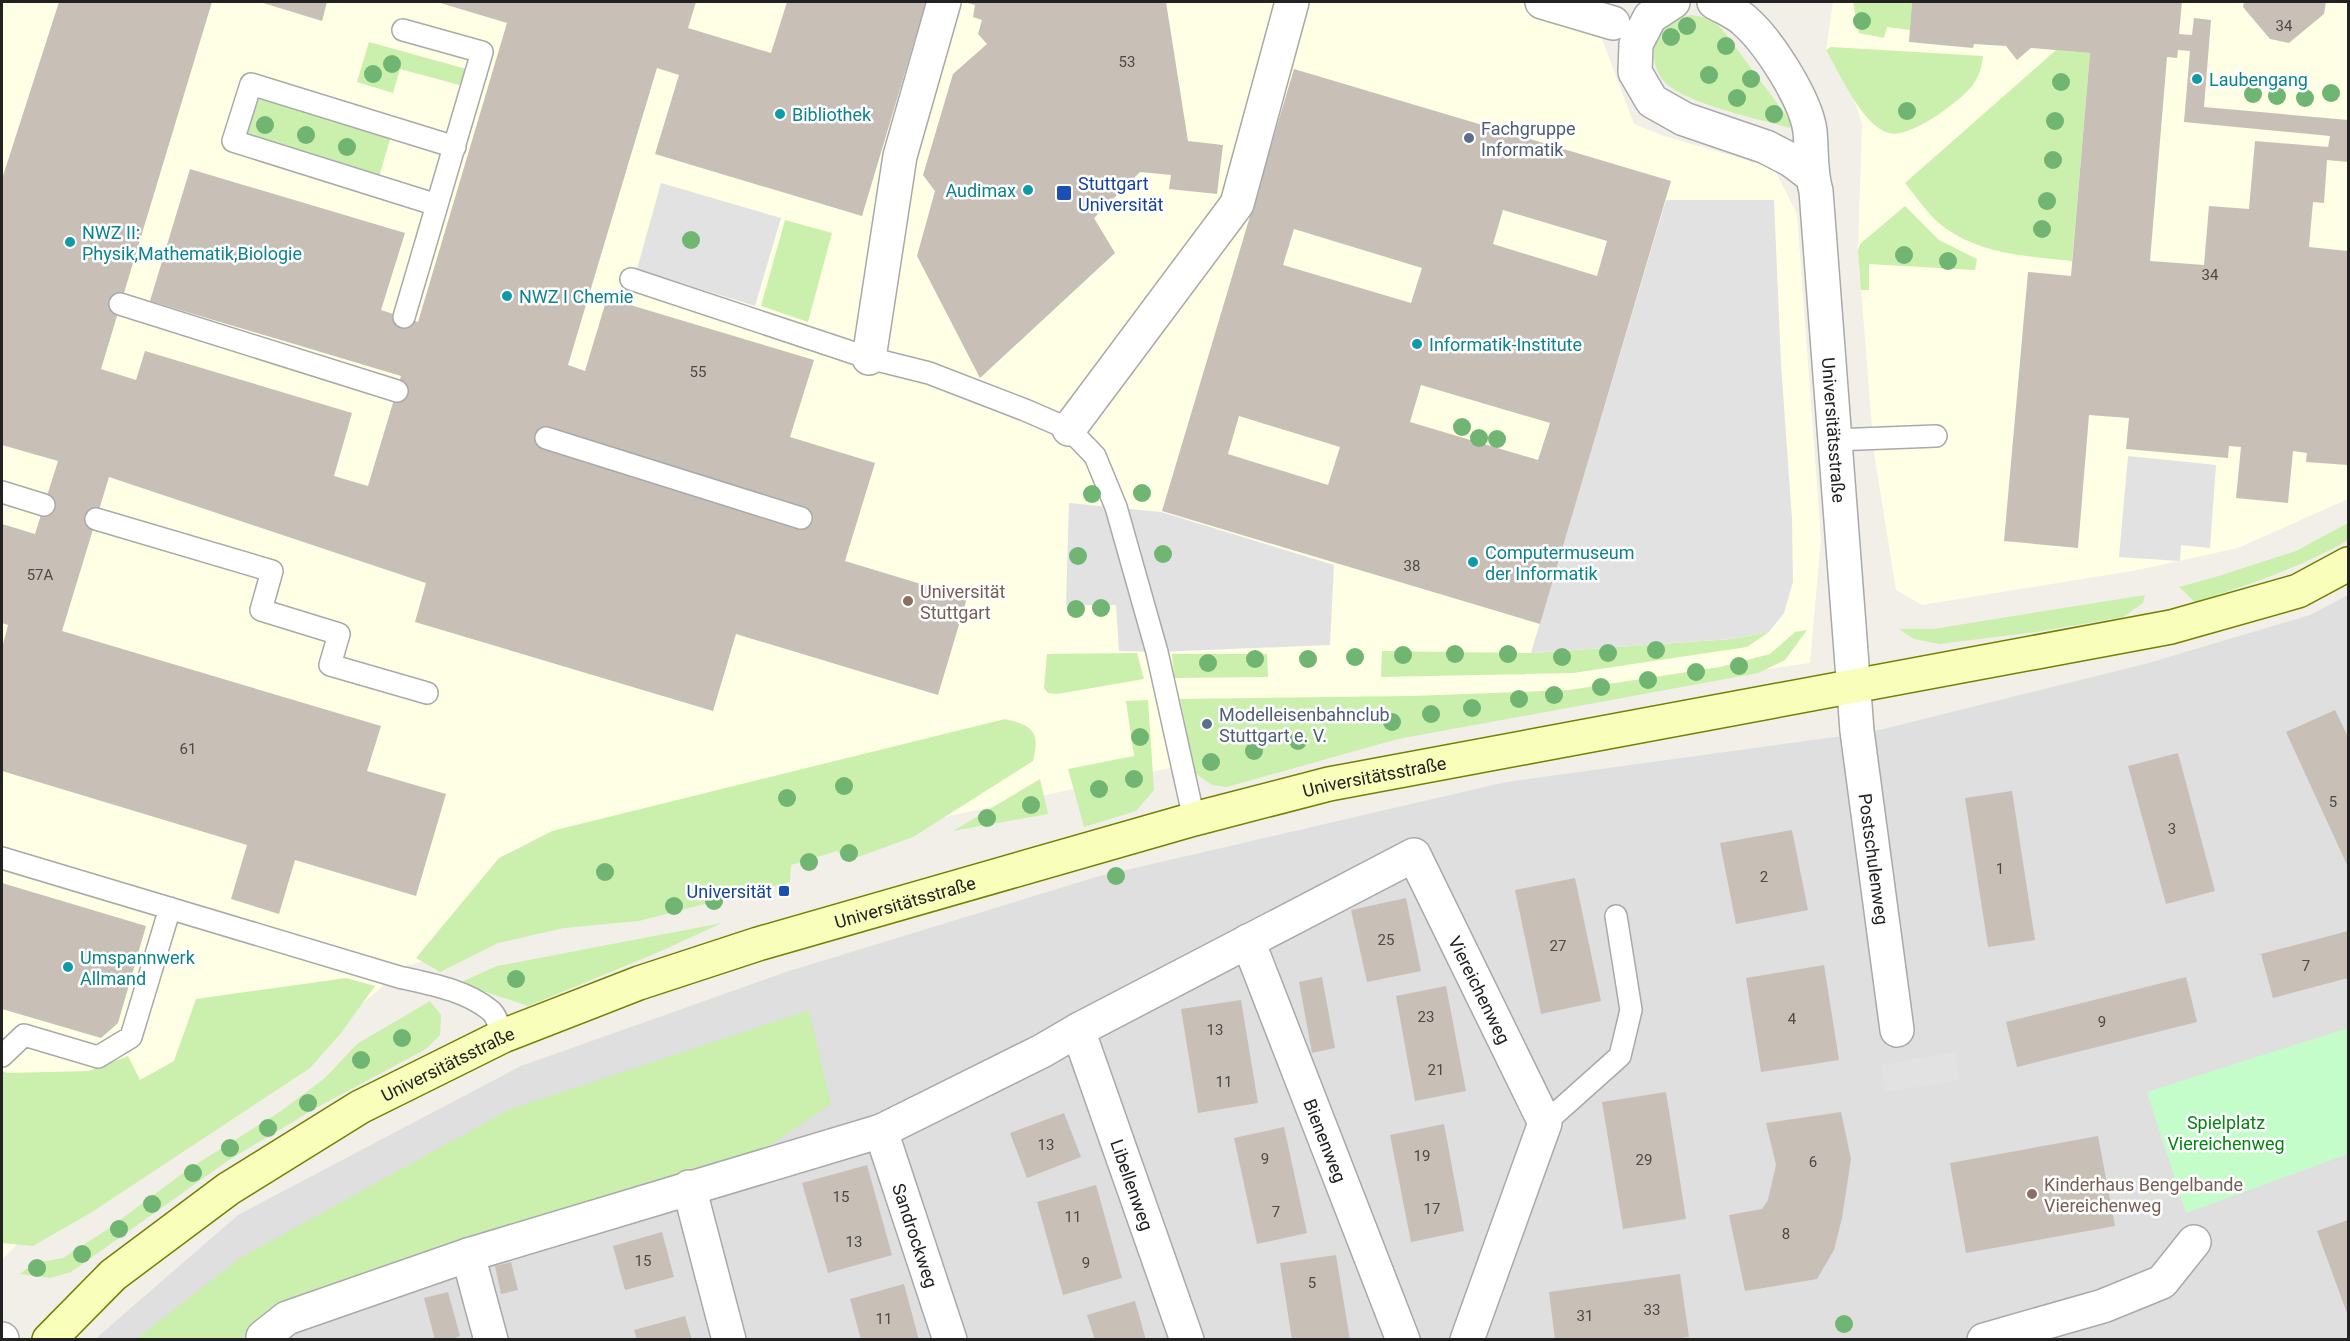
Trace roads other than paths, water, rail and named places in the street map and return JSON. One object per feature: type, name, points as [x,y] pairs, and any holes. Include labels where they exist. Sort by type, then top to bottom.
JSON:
[{"type":"street","points":[[870,358],[900,156],[944,2]]},
{"type":"street","points":[[1069,429],[1237,204],[1292,2]]},
{"type":"street","points":[[1542,2],[1613,22]]},
{"type":"street","points":[[1673,2],[1650,17],[1636,44],[1635,72],[1652,101],[1684,119],[1766,147],[1791,160],[1812,176]]},
{"type":"street","name":"Universitätsstraße","points":[[1714,2],[1744,20],[1772,50],[1801,101],[1810,129],[1853,687]]},
{"type":"street","name":"Universitätsstraße","points":[[49,1340],[113,1275],[228,1189],[360,1107],[503,1036],[639,983],[758,944],[1194,819],[1329,784],[2171,627],[2298,591],[2349,564]]},
{"type":"street","name":"Postschulenweg","points":[[1853,687],[1897,1030]]},
{"type":"street","name":"Viereichenweg","points":[[1248,941],[1414,855],[1545,1123]]},
{"type":"street","points":[[263,1338],[287,1318],[468,1255],[880,1131],[1042,1051],[1248,941]]},
{"type":"street","name":"Bienenweg","points":[[1248,941],[1403,1340]]},
{"type":"street","name":"Libellenweg","points":[[1078,1030],[1187,1340]]},
{"type":"street","points":[[1467,1340],[1545,1123]]},
{"type":"street","name":"Sandrockweg","points":[[880,1131],[950,1340]]},
{"type":"street","points":[[688,1187],[729,1340]]},
{"type":"street","points":[[1984,1340],[2103,1306],[2162,1282],[2194,1242]]},
{"type":"street","points":[[468,1255],[491,1340]]},
{"type":"lane","points":[[403,30],[482,52],[424,242],[404,317]]},
{"type":"lane","points":[[437,205],[232,141],[251,84],[454,147]]},
{"type":"lane","points":[[631,279],[870,358],[929,373],[1069,429],[1095,456],[1116,507],[1157,652],[1194,819]]},
{"type":"lane","points":[[120,304],[389,384]]},
{"type":"lane","points":[[1834,440],[1936,436]]},
{"type":"lane","points":[[546,438],[801,518]]},
{"type":"lane","points":[[2,492],[44,505]]},
{"type":"lane","points":[[96,519],[272,571],[261,610],[339,634],[330,665],[427,693]]},
{"type":"lane","points":[[2,858],[399,977],[435,985],[464,996],[492,1012],[503,1036]]},
{"type":"lane","points":[[2,1056],[24,1035],[98,1057],[131,1036],[170,908]]},
{"type":"lane","points":[[1545,1123],[1620,1056],[1631,1010],[1616,916]]},
{"type":"place","name":"Laubengang","points":[[2197,79]]},
{"type":"place","name":"Bibliothek","points":[[780,114]]},
{"type":"place","name":"Fachgruppe Informatik","points":[[1469,138]]},
{"type":"place","name":"Audimax","points":[[1028,190]]},
{"type":"place","name":"Stuttgart Universität","points":[[1064,193]]},
{"type":"place","name":"NWZ II: Physik,Mathematik,Biologie","points":[[70,242]]},
{"type":"place","name":"NWZ I Chemie","points":[[507,296]]},
{"type":"place","name":"Informatik-Institute","points":[[1417,344]]},
{"type":"place","name":"Computermuseum der Informatik","points":[[1473,562]]},
{"type":"place","name":"Universität Stuttgart","points":[[908,601]]},
{"type":"place","name":"Modelleisenbahnclub Stuttgart e. V.","points":[[1207,724]]},
{"type":"place","name":"Universität","points":[[784,891]]},
{"type":"place","name":"Umspannwerk Allmand","points":[[68,967]]},
{"type":"place","name":"Kinderhaus Bengelbande Viereichenweg","points":[[2032,1194]]},
{"type":"park label","name":"Spielplatz Viereichenweg","points":[[2226,1132]]}]
